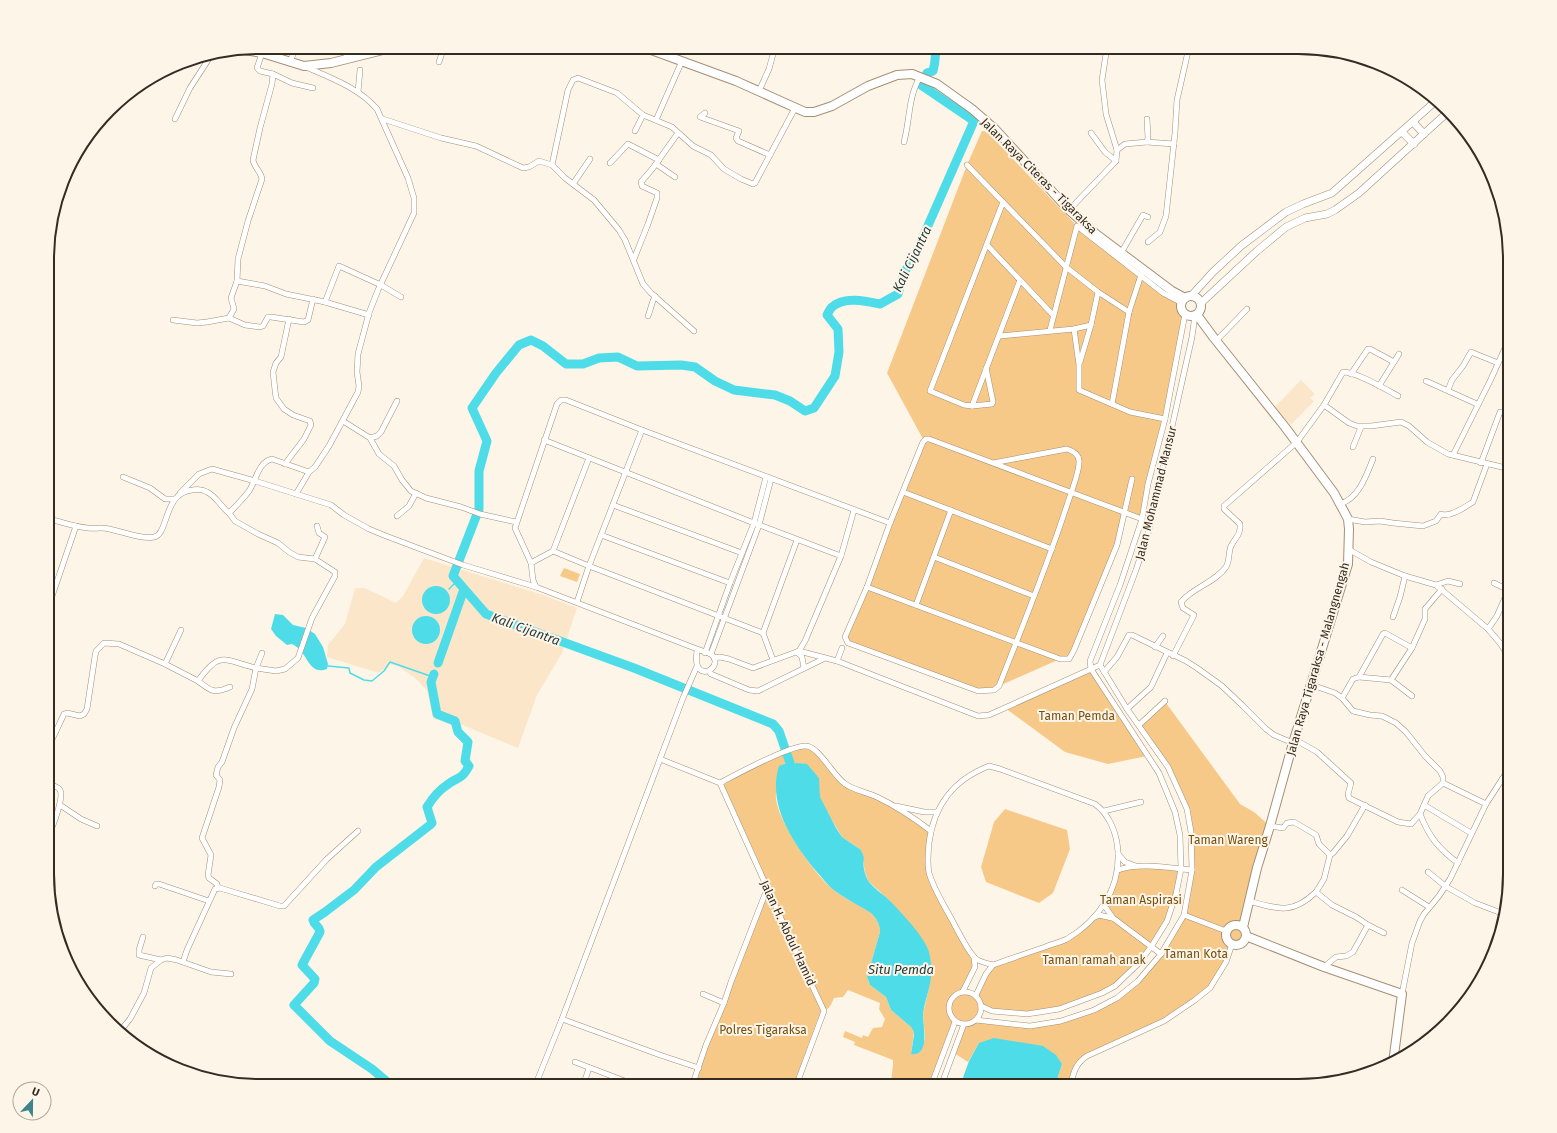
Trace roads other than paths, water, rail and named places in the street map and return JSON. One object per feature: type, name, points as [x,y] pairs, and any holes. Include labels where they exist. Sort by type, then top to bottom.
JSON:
[{"type":"main road","points":[[265,54],[304,66],[331,63],[361,54]]},
{"type":"main road","name":"Jalan Raya Citeras - Tigaraksa","points":[[662,54],[759,91],[806,112],[814,112],[832,106],[868,86],[896,75],[912,74],[937,84],[995,129],[1069,210],[1096,234],[1172,291],[1186,299]]},
{"type":"main road","points":[[1432,104],[1332,193],[1286,212],[1241,246],[1186,299],[1183,311],[1185,314],[1190,316],[1196,315],[1200,312],[1201,303],[1257,251],[1286,227],[1305,218],[1327,214],[1343,205],[1359,193],[1445,116]]},
{"type":"main road","points":[[1413,122],[1424,134]]},
{"type":"main road","points":[[1402,132],[1414,144]]},
{"type":"main road","points":[[1186,299],[1197,298],[1201,303]]},
{"type":"main road","name":"Jalan Raya Tigaraksa - Malangnengah","points":[[1196,315],[1297,442],[1330,487],[1348,519],[1350,543],[1348,549],[1348,564],[1312,685],[1293,741],[1257,868],[1243,927]]},
{"type":"main road","points":[[1234,925],[1243,927],[1246,936],[1244,941],[1240,944],[1232,944],[1227,939],[1226,931],[1234,925]]},
{"type":"main road","points":[[1246,936],[1324,967],[1402,994],[1394,1055]]},
{"type":"street","points":[[262,54],[257,68],[260,71],[273,74],[292,83],[313,88]]},
{"type":"street","points":[[290,62],[293,54]]},
{"type":"street","points":[[346,54],[346,59]]},
{"type":"street","points":[[439,62],[442,54]]},
{"type":"street","points":[[759,91],[769,69],[773,54]]},
{"type":"street","points":[[1069,210],[1116,161],[1117,150],[1106,114],[1102,80],[1105,54]]},
{"type":"street","points":[[1148,242],[1160,232],[1166,216],[1177,100],[1187,54]]},
{"type":"street","points":[[175,119],[190,88],[208,61]]},
{"type":"street","points":[[656,120],[682,61]]},
{"type":"street","points":[[296,494],[309,472],[315,467],[326,451],[358,392],[360,386],[357,372],[358,354],[369,315],[414,213],[414,198],[408,178],[383,119],[377,109],[371,102],[358,92],[304,66]]},
{"type":"street","points":[[358,92],[360,70]]},
{"type":"street","points":[[229,318],[234,310],[231,298],[237,281],[238,259],[248,221],[262,179],[253,160],[272,84],[273,74]]},
{"type":"street","points":[[904,142],[911,99],[920,77]]},
{"type":"street","points":[[552,165],[568,90],[575,78],[617,93],[643,115],[672,127],[693,146],[711,155],[724,169],[753,184],[795,108]]},
{"type":"street","points":[[705,113],[700,117],[739,131],[736,138],[738,141],[770,155]]},
{"type":"street","points":[[635,131],[643,115]]},
{"type":"street","points":[[383,119],[441,138],[476,146],[523,168],[529,167],[539,161],[552,165],[565,178],[594,200],[619,230],[625,240],[643,284],[694,330]]},
{"type":"street","points":[[1146,119],[1147,142]]},
{"type":"street","points":[[634,259],[657,198],[657,193],[642,186],[640,183],[658,162],[678,133]]},
{"type":"street","points":[[1091,133],[1105,152],[1116,161]]},
{"type":"street","points":[[1117,150],[1125,144],[1147,142],[1174,144]]},
{"type":"street","points":[[610,163],[628,144],[658,162],[675,177]]},
{"type":"street","points":[[573,184],[590,159]]},
{"type":"street","points":[[967,165],[1066,267],[1098,292],[1129,312]]},
{"type":"street","points":[[986,368],[993,403],[964,406],[930,391],[1003,202]]},
{"type":"street","points":[[1121,253],[1143,215],[1148,217]]},
{"type":"street","points":[[1050,330],[1077,226],[1163,293],[1186,299]]},
{"type":"street","points":[[987,245],[1053,315]]},
{"type":"street","points":[[326,302],[339,266],[381,285],[401,297]]},
{"type":"street","points":[[1112,404],[1129,312],[1141,275]]},
{"type":"street","points":[[972,406],[1000,336],[1020,280]]},
{"type":"street","points":[[237,281],[265,286],[286,294],[326,302],[369,315]]},
{"type":"street","points":[[1079,365],[1091,325],[1098,292]]},
{"type":"street","points":[[648,316],[655,296]]},
{"type":"street","points":[[173,320],[197,323],[229,318],[245,325],[260,327],[263,326],[268,317],[290,319],[299,322],[307,321],[313,299]]},
{"type":"street","points":[[1216,341],[1246,310]]},
{"type":"street","name":"Jalan Mohammad Mansur","points":[[1090,669],[1090,661],[1114,600],[1142,519],[1148,484],[1165,419],[1185,314]]},
{"type":"street","name":"Jalan Mohammad Mansur","points":[[1100,665],[1148,534],[1196,315]]},
{"type":"street","points":[[285,464],[304,439],[311,425],[310,421],[293,415],[284,409],[275,394],[273,372],[276,363],[281,357],[290,319]]},
{"type":"street","points":[[1000,336],[1050,330],[1074,329],[1091,325]]},
{"type":"street","points":[[1074,329],[1079,365],[1079,390],[1139,415],[1165,419]]},
{"type":"street","points":[[1351,374],[1368,349],[1394,362]]},
{"type":"street","points":[[1448,390],[1452,380],[1463,366],[1471,352],[1498,363]]},
{"type":"street","points":[[1453,455],[1503,352]]},
{"type":"street","points":[[1379,386],[1398,358],[1399,354]]},
{"type":"street","points":[[1127,708],[1151,687],[1194,617],[1194,615],[1183,608],[1181,602],[1225,568],[1228,563],[1229,552],[1241,531],[1240,524],[1228,514],[1224,509],[1224,506],[1297,442],[1324,405],[1342,372],[1351,374],[1379,386],[1398,396]]},
{"type":"street","points":[[1426,381],[1477,404]]},
{"type":"street","points":[[536,587],[533,580],[531,563],[516,531],[516,522],[557,404],[561,400],[566,400],[890,523]]},
{"type":"street","points":[[370,438],[377,436],[381,432],[397,401]]},
{"type":"street","points":[[1324,405],[1349,423],[1361,427],[1402,422],[1437,448],[1453,455],[1503,468]]},
{"type":"street","points":[[1348,519],[1365,522],[1380,520],[1405,525],[1423,526],[1429,525],[1436,521],[1441,514],[1444,515],[1458,511],[1473,502],[1500,412]]},
{"type":"street","points":[[343,421],[370,438],[379,454],[394,466],[407,487],[416,493],[426,498],[461,507],[480,514],[516,522]]},
{"type":"street","points":[[1353,447],[1361,427]]},
{"type":"street","points":[[577,602],[589,566],[642,430]]},
{"type":"street","points":[[993,463],[1067,449],[1077,455],[1080,462],[1072,493],[1052,549],[999,686],[989,692],[978,691],[848,643],[845,637],[868,587],[890,523],[923,442],[926,439],[929,439],[993,463],[1072,493],[1125,513],[1142,519]]},
{"type":"street","points":[[544,440],[841,556]]},
{"type":"street","points":[[531,563],[552,551],[589,458]]},
{"type":"street","points":[[1340,504],[1348,501],[1355,494],[1365,479],[1373,459]]},
{"type":"street","points":[[229,513],[238,505],[255,481],[259,470],[267,460],[272,460],[309,472]]},
{"type":"street","points":[[54,520],[89,528],[108,528],[146,538],[154,538],[160,533],[174,499],[199,474],[212,469],[331,505],[344,515],[369,529],[454,562],[536,587],[697,648],[710,655],[729,659],[753,668],[798,651],[805,641],[841,556],[854,510]]},
{"type":"street","points":[[123,477],[150,488],[166,499],[174,499]]},
{"type":"street","points":[[710,655],[757,524],[769,478]]},
{"type":"street","points":[[868,587],[1060,659],[1069,659],[1120,538],[1132,479]]},
{"type":"street","points":[[180,494],[188,490],[198,489],[207,492],[213,496],[235,520],[258,534],[278,543],[298,557],[315,559],[335,572],[336,576],[312,618],[298,658],[285,669],[276,671],[220,660],[212,664],[198,681]]},
{"type":"street","points":[[903,492],[1052,549]]},
{"type":"street","points":[[397,516],[409,506],[416,493]]},
{"type":"street","points":[[613,505],[742,553]]},
{"type":"street","points":[[916,605],[951,510]]},
{"type":"street","points":[[697,666],[700,670],[705,672],[713,668],[715,663],[710,655],[718,616],[742,553],[757,524]]},
{"type":"street","points":[[54,590],[76,526]]},
{"type":"street","points":[[315,559],[324,537],[319,533],[317,526]]},
{"type":"street","points":[[601,536],[730,583]]},
{"type":"street","points":[[773,660],[764,633],[797,540]]},
{"type":"street","points":[[1348,549],[1371,562],[1405,576],[1436,585],[1488,629],[1503,648]]},
{"type":"street","points":[[552,551],[764,633]]},
{"type":"street","points":[[934,558],[1034,596]]},
{"type":"street","points":[[1393,617],[1405,576]]},
{"type":"street","points":[[1436,585],[1448,581],[1460,584]]},
{"type":"street","points":[[1494,583],[1503,587]]},
{"type":"street","points":[[1391,680],[1412,648],[1425,619],[1425,609],[1442,590]]},
{"type":"street","points":[[1488,629],[1497,616],[1503,602]]},
{"type":"street","points":[[165,664],[181,630]]},
{"type":"street","points":[[1342,698],[1353,679],[1359,676],[1383,634],[1412,648]]},
{"type":"street","points":[[1104,672],[1117,657],[1130,635],[1190,663],[1222,686],[1274,735],[1314,750],[1345,776],[1352,784],[1348,796],[1398,822],[1411,824],[1420,814],[1428,796],[1443,783],[1443,777],[1440,771],[1425,756],[1406,732],[1396,723],[1382,716],[1353,711],[1342,698],[1335,693],[1312,685]]},
{"type":"street","points":[[1155,647],[1163,636]]},
{"type":"street","points":[[54,735],[64,714],[67,713],[77,717],[84,714],[87,709],[96,651],[104,643],[119,644],[165,664],[198,681],[210,690],[221,691],[230,687]]},
{"type":"street","points":[[538,1079],[562,1019],[684,694],[697,666],[697,648]]},
{"type":"street","points":[[837,661],[842,648]]},
{"type":"street","points":[[798,651],[823,659],[837,661],[978,716],[999,711],[1100,665],[1138,725],[1168,767],[1187,809],[1191,832],[1192,870],[1184,915],[1161,954],[1138,981],[1117,998],[1094,1010],[1061,1021],[1030,1026],[976,1020],[964,1024],[956,1022],[951,1017],[948,1006],[953,996],[963,991],[975,968],[974,957],[936,889],[930,874],[927,860],[931,831],[936,812],[950,790],[979,770],[989,766],[1000,768],[1095,804],[1104,811],[1117,838],[1118,870],[1110,896],[1095,917],[1086,926],[1066,939],[993,965],[986,974],[976,996]]},
{"type":"street","points":[[798,651],[802,657],[804,668]]},
{"type":"street","points":[[262,653],[256,668],[252,689],[234,728],[222,762],[216,772],[216,775],[220,780],[219,787],[202,838],[211,855],[208,875],[209,878],[217,884],[218,888],[284,906],[327,859],[358,831]]},
{"type":"street","points":[[709,671],[711,674],[749,690],[758,691],[823,659]]},
{"type":"street","points":[[981,1006],[992,1011],[1027,1014],[1059,1009],[1091,998],[1115,986],[1138,964],[1151,947],[1167,921],[1176,894],[1181,869],[1180,835],[1175,812],[1159,773],[1090,669]]},
{"type":"street","points":[[1359,676],[1391,680],[1412,696]]},
{"type":"street","points":[[1138,725],[1165,701]]},
{"type":"street","points":[[660,759],[720,783],[780,754],[800,746],[811,746],[829,768],[845,784],[876,796],[893,805],[931,831]]},
{"type":"street","points":[[1402,994],[1412,943],[1420,921],[1445,886],[1458,863],[1486,804],[1502,779]]},
{"type":"street","name":"Jalan H. Abdul Hamid","points":[[720,783],[767,889],[824,1011],[799,1079]]},
{"type":"street","points":[[1443,783],[1486,804]]},
{"type":"street","points":[[54,787],[60,790],[60,805],[54,820]]},
{"type":"street","points":[[1104,811],[1141,802]]},
{"type":"street","points":[[60,805],[81,819],[97,826]]},
{"type":"street","points":[[893,805],[924,812],[936,812]]},
{"type":"street","points":[[1249,900],[1265,905],[1288,909],[1300,904],[1316,892],[1324,878],[1330,855],[1347,836],[1365,805]]},
{"type":"street","points":[[1424,805],[1472,833]]},
{"type":"street","points":[[1420,814],[1430,836],[1444,853],[1458,863]]},
{"type":"street","points":[[1270,826],[1283,828],[1288,823],[1294,822],[1316,835],[1320,846],[1330,855]]},
{"type":"street","points":[[1118,854],[1126,862],[1137,866]]},
{"type":"street","points":[[1118,870],[1137,866],[1192,870]]},
{"type":"street","points":[[1428,872],[1445,886],[1475,903],[1499,912]]},
{"type":"street","points":[[155,886],[156,884],[159,884],[209,901]]},
{"type":"street","points":[[183,962],[214,890],[218,888]]},
{"type":"street","points":[[695,1079],[706,1045],[724,1003],[767,889]]},
{"type":"street","points":[[1402,890],[1429,907]]},
{"type":"street","points":[[1316,892],[1332,905],[1356,916],[1368,925],[1384,933]]},
{"type":"street","points":[[1104,905],[1113,918],[1161,954]]},
{"type":"street","points":[[1095,917],[1099,915],[1113,918]]},
{"type":"street","points":[[1184,915],[1226,931]]},
{"type":"street","points":[[1324,967],[1336,956],[1346,956],[1353,952],[1368,925]]},
{"type":"street","points":[[143,937],[139,955],[160,960]]},
{"type":"street","points":[[1073,1079],[1079,1062],[1087,1056],[1164,1021],[1187,1006],[1210,988],[1226,962],[1232,944]]},
{"type":"street","points":[[974,957],[993,965]]},
{"type":"street","points":[[123,1027],[130,1019],[144,993],[151,968],[160,960],[167,958],[211,972],[231,974]]},
{"type":"street","points":[[963,991],[976,996],[981,1006],[981,1012],[976,1020]]},
{"type":"street","points":[[703,994],[724,1003]]},
{"type":"street","points":[[562,1019],[660,1056],[699,1068]]},
{"type":"street","points":[[934,1079],[956,1022]]},
{"type":"street","points":[[944,1079],[964,1024]]},
{"type":"street","points":[[575,1062],[613,1079]]},
{"type":"street","points":[[585,1079],[589,1068]]},
{"type":"water","points":[[436,586],[446,590],[450,600],[446,610],[436,614],[426,610],[422,600],[426,590]]},
{"type":"water","points":[[275,614],[283,615],[293,625],[306,628],[315,634],[323,647],[328,664],[327,669],[317,670],[310,665],[303,653],[298,648],[292,644],[287,645],[276,636],[271,629]]},
{"type":"water","points":[[426,616],[436,620],[440,630],[436,640],[426,644],[416,640],[412,630],[416,620]]},
{"type":"water","name":"Situ Pemda","points":[[797,763],[807,764],[819,778],[820,797],[842,837],[861,850],[864,858],[864,870],[869,882],[908,920],[923,939],[928,949],[931,974],[923,1014],[924,1042],[922,1050],[916,1054],[911,1054],[914,1032],[911,1027],[891,1010],[886,997],[870,985],[867,977],[880,932],[876,920],[871,913],[828,885],[798,848],[784,822],[776,794],[776,780],[779,766]]},
{"type":"water","points":[[994,1038],[1043,1046],[1056,1055],[1062,1064],[1057,1079],[963,1079],[969,1061],[979,1043]]},
{"type":"waterway","name":"Kali Cijantra","points":[[790,763],[779,731],[773,724],[634,668],[486,614],[453,576],[479,509],[479,471],[487,441],[472,408],[496,373],[519,345],[531,340],[543,346],[566,364],[583,364],[599,358],[618,357],[637,366],[681,365],[695,367],[715,381],[734,390],[775,395],[790,401],[805,411],[814,408],[835,376],[839,352],[838,329],[827,315],[828,312],[832,307],[843,301],[855,300],[880,304],[898,294],[904,273],[915,255],[974,121],[921,85],[927,73],[933,71],[936,54]]},
{"type":"waterway","points":[[449,589],[457,581]]},
{"type":"waterway","points":[[438,663],[464,589]]},
{"type":"waterway","points":[[328,666],[349,668],[350,673],[364,680],[372,681],[384,671],[390,662],[433,677]]},
{"type":"waterway","points":[[384,1079],[372,1069],[330,1041],[294,1005],[314,983],[315,979],[302,965],[320,932],[313,920],[354,890],[376,867],[430,825],[432,823],[427,807],[441,789],[461,776],[469,766],[465,761],[468,742],[458,732],[455,721],[437,714],[431,682],[434,674]]},
{"type":"park label","name":"Taman Pemda","points":[[1077,716]]},
{"type":"park label","name":"Taman Wareng","points":[[1228,840]]},
{"type":"park label","name":"Taman Aspirasi","points":[[1141,900]]},
{"type":"park label","name":"Taman Kota","points":[[1196,954]]},
{"type":"park label","name":"Taman ramah anak","points":[[1094,960]]},
{"type":"park label","name":"Polres Tigaraksa","points":[[763,1030]]}]
